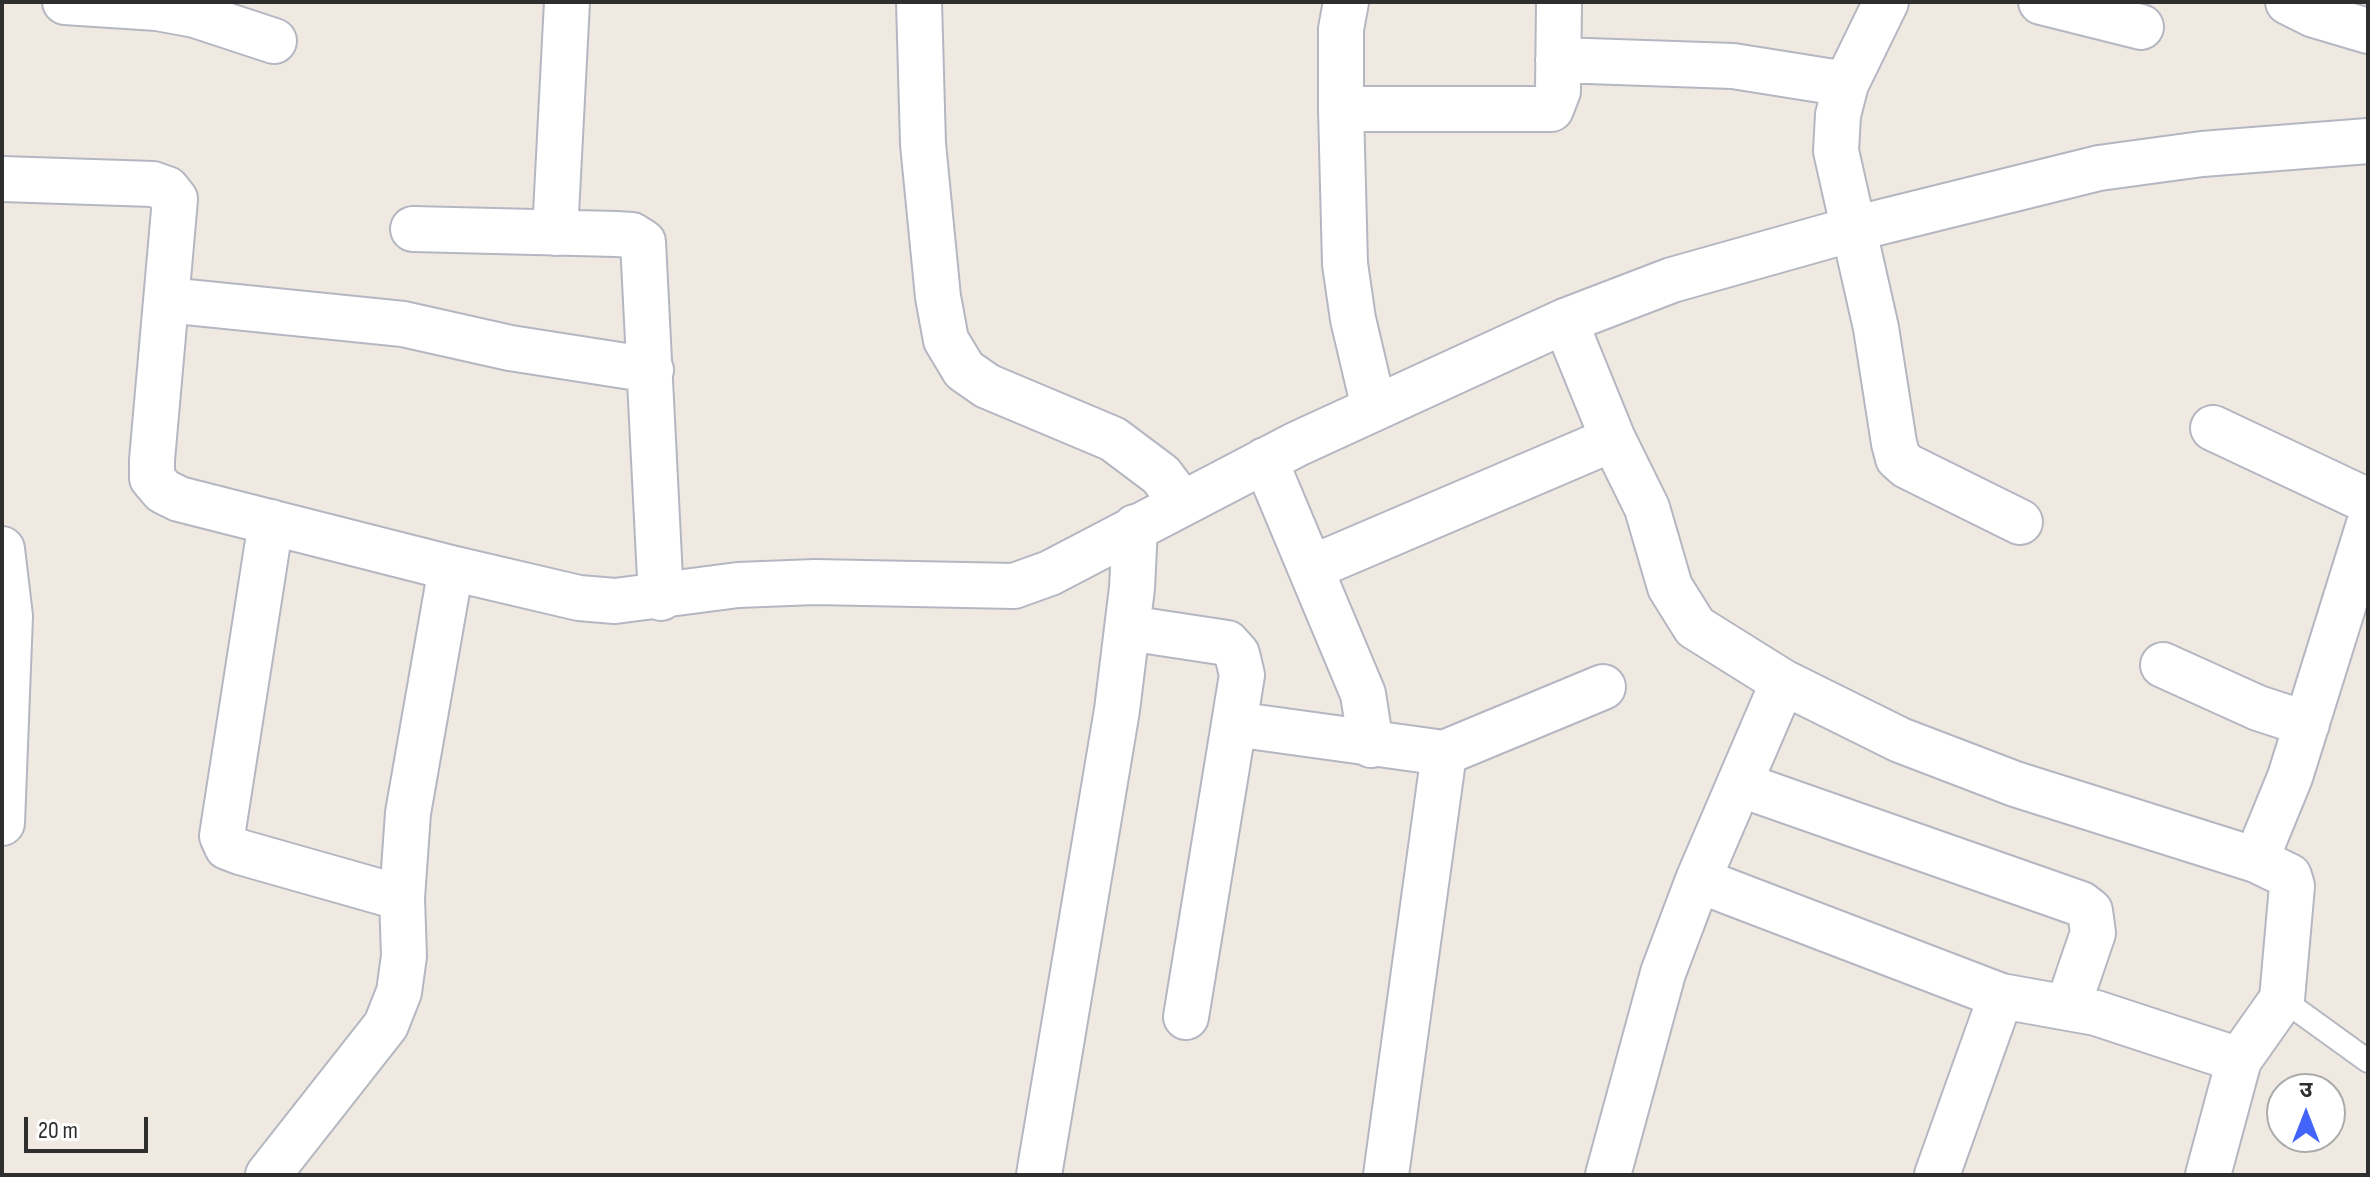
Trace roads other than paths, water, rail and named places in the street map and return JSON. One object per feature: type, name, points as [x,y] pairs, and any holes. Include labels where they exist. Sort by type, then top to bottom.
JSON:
[{"type":"street","points":[[65,2],[182,12],[274,41]]},
{"type":"street","points":[[555,233],[567,2]]},
{"type":"street","points":[[919,2],[923,144],[938,297],[946,340],[964,370],[987,386],[1113,439],[1161,475],[1182,503]]},
{"type":"street","points":[[1346,2],[1341,29],[1345,264],[1353,319],[1374,408]]},
{"type":"street","points":[[1341,109],[1543,112],[1556,102],[1559,2]]},
{"type":"street","points":[[1886,2],[1846,84],[1838,115],[1836,151],[1876,328],[1898,458],[1907,466],[2020,522]]},
{"type":"street","points":[[2041,2],[2141,27]]},
{"type":"street","points":[[2288,2],[2314,15],[2368,31]]},
{"type":"street","points":[[1558,60],[1733,66],[1846,84]]},
{"type":"street","points":[[2,179],[153,184],[167,189],[175,199],[152,478],[163,491],[179,499],[451,568],[579,598],[615,601],[661,598],[738,585],[815,582],[1014,586],[1050,573],[1265,460],[1374,408],[1565,321],[1672,280],[1853,229],[2099,168],[2202,154],[2368,141]]},
{"type":"street","points":[[413,229],[632,235],[643,242],[661,598]]},
{"type":"street","points":[[167,300],[403,324],[510,348],[651,370]]},
{"type":"street","points":[[1565,321],[1613,439],[1647,508],[1670,587],[1695,627],[1783,682],[1900,740],[2000,779],[2283,870],[2292,886],[2282,999],[2239,1060],[2208,1175]]},
{"type":"street","points":[[2213,428],[2368,501]]},
{"type":"street","points":[[1311,568],[1613,439]]},
{"type":"street","points":[[1265,460],[1363,694],[1371,745]]},
{"type":"street","points":[[271,522],[222,836],[227,847],[240,852],[402,898]]},
{"type":"street","points":[[1039,1175],[1128,628],[1135,527]]},
{"type":"street","points":[[2256,860],[2307,724],[2368,527]]},
{"type":"street","points":[[2,549],[10,616],[2,823]]},
{"type":"street","points":[[268,1175],[386,1025],[399,992],[404,956],[402,898],[408,813],[451,568]]},
{"type":"street","points":[[1128,628],[1227,643],[1237,654],[1242,675],[1186,1017]]},
{"type":"street","points":[[2163,665],[2258,708],[2307,724]]},
{"type":"street","points":[[1608,1175],[1663,973],[1698,880],[1783,682]]},
{"type":"street","points":[[1234,724],[1444,753],[1603,687]]},
{"type":"street","points":[[1386,1175],[1444,753]]},
{"type":"street","points":[[1739,784],[2081,904],[2090,911],[2093,933],[2068,1006]]},
{"type":"street","points":[[1698,880],[2001,996],[2068,1006],[2239,1060]]},
{"type":"street","points":[[1937,1175],[2001,996]]},
{"type":"lane","points":[[2282,999],[2368,1061]]}]
